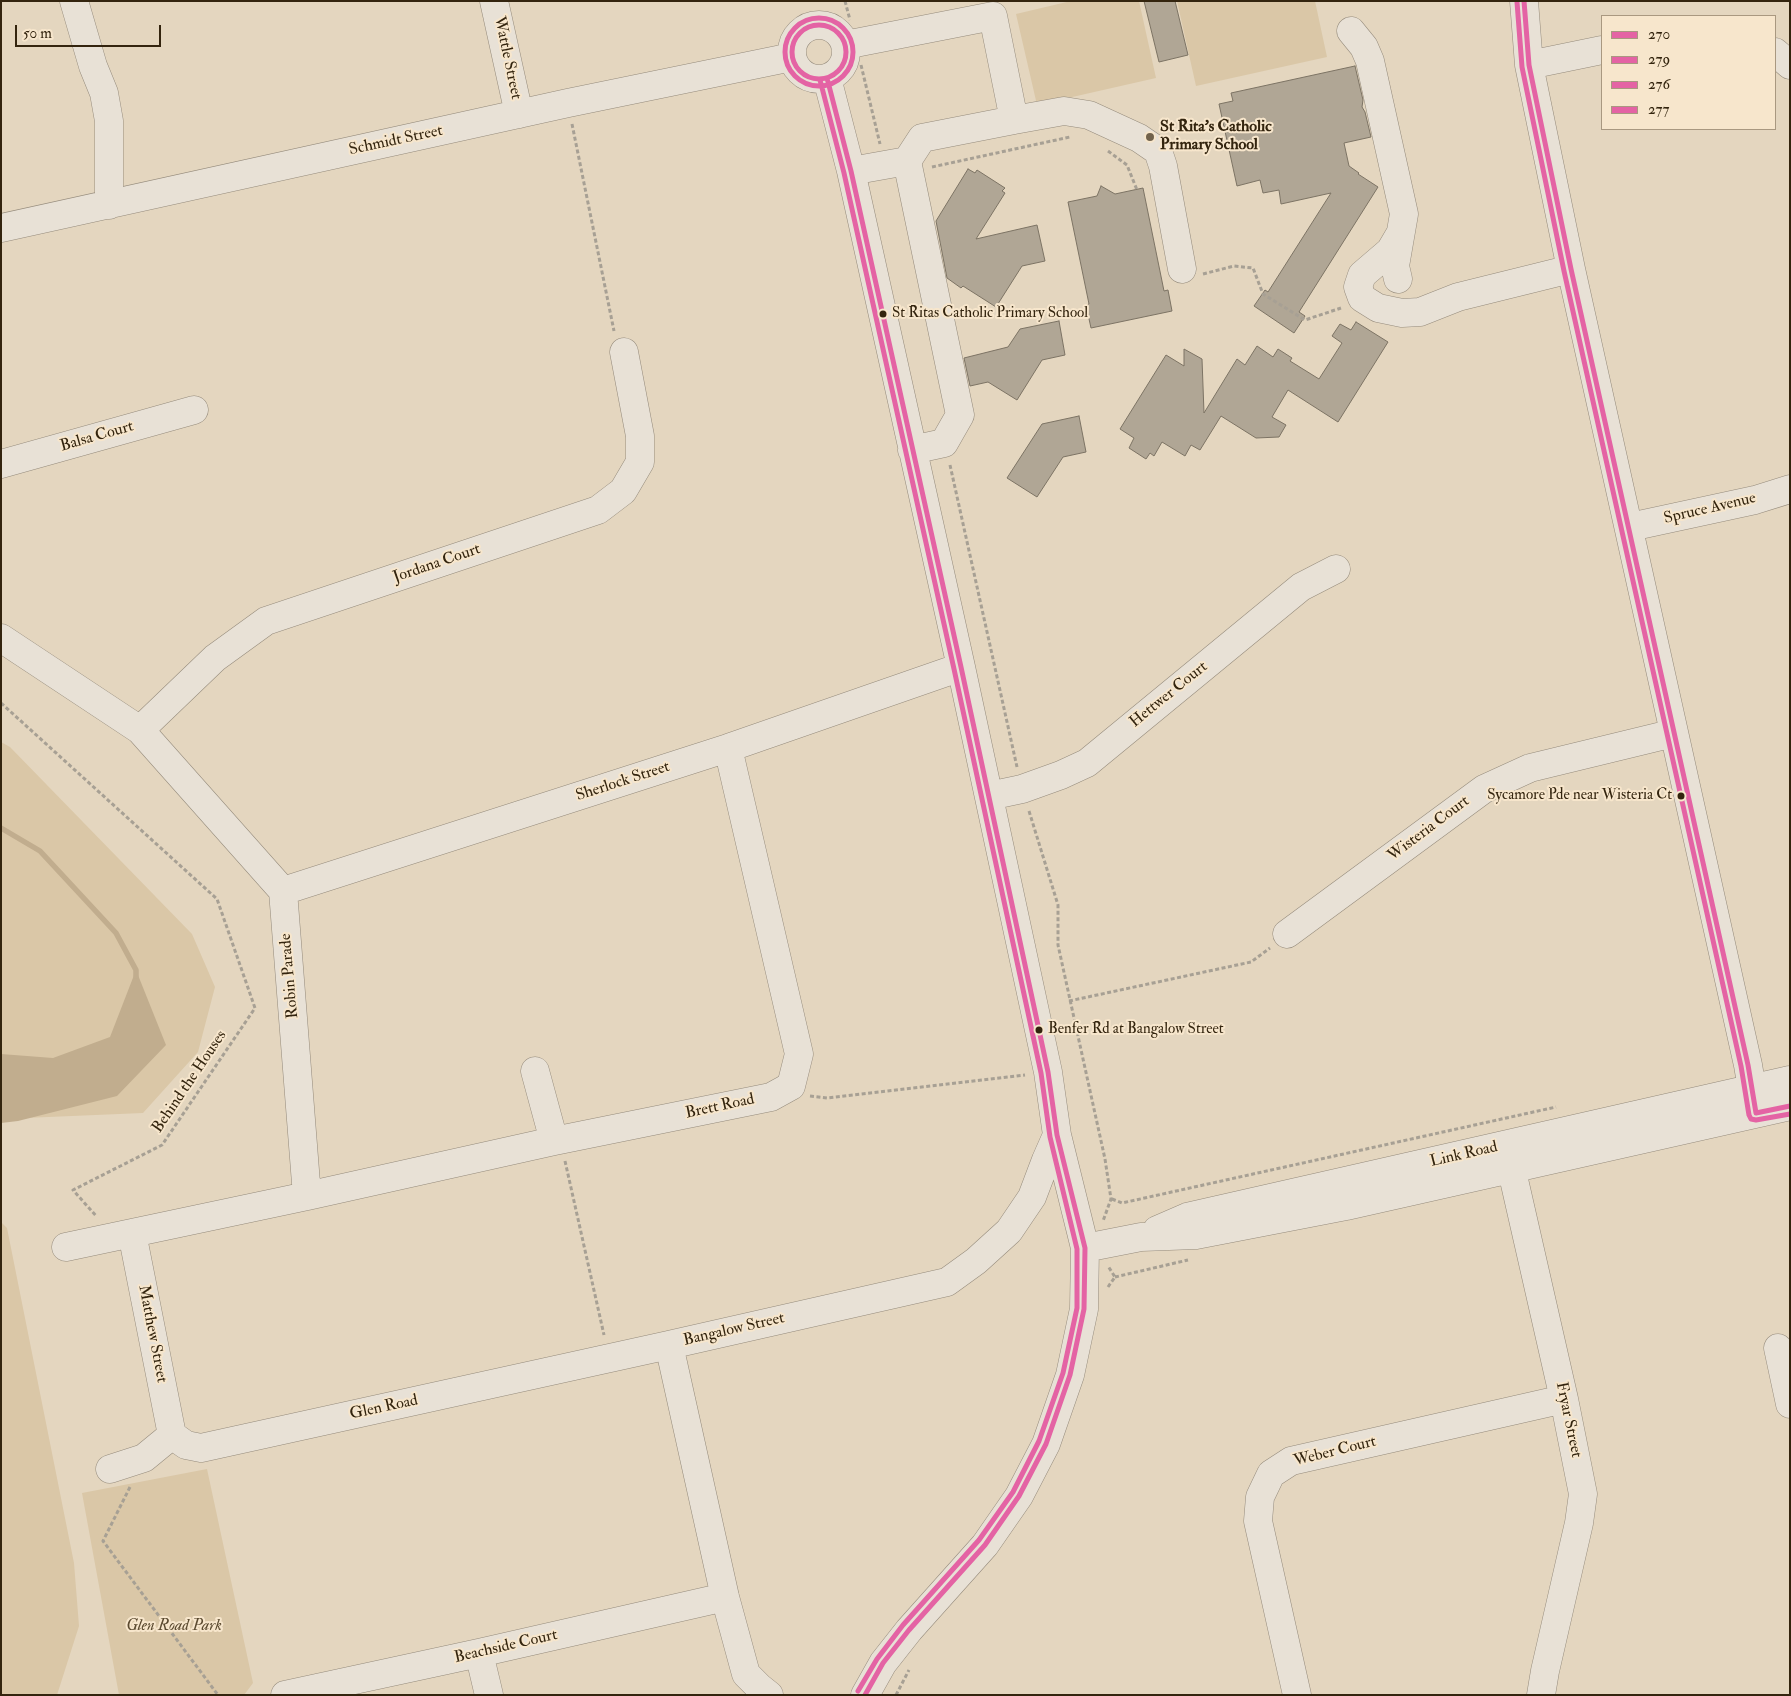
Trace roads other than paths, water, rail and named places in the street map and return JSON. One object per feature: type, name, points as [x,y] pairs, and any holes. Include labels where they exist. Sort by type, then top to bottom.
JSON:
[{"type":"street","points":[[74,1],[93,66],[104,93],[109,121],[109,205]]},
{"type":"street","name":"Wattle Street","points":[[494,1],[519,114]]},
{"type":"street","points":[[1524,1],[1529,65],[1571,269],[1630,527],[1755,1101]]},
{"type":"street","points":[[814,13],[836,32],[845,45],[846,53],[840,69],[835,74],[821,80],[807,77],[797,69],[792,56],[792,48],[814,13]]},
{"type":"street","points":[[845,45],[994,16],[1014,120]]},
{"type":"street","points":[[1351,31],[1364,47],[1370,61],[1404,214],[1395,266],[1398,279]]},
{"type":"street","points":[[1529,65],[1601,50]]},
{"type":"street","points":[[1776,53],[1790,65]]},
{"type":"street","name":"Schmidt Street","points":[[1,228],[568,103],[792,56]]},
{"type":"street","points":[[827,78],[850,171],[961,667],[1048,1072],[1057,1135],[1085,1248],[1084,1309],[1070,1375],[1046,1444],[1019,1496],[985,1545],[909,1630],[883,1663],[865,1695]]},
{"type":"street","points":[[912,450],[944,443],[960,415],[917,165],[922,138],[1064,111],[1089,115],[1139,138],[1158,150],[1163,166],[1182,270]]},
{"type":"street","points":[[850,171],[917,165]]},
{"type":"street","points":[[1400,234],[1390,251],[1362,275],[1358,286],[1362,298],[1378,308],[1402,313],[1420,312],[1458,297],[1571,269]]},
{"type":"street","points":[[1372,268],[1389,272],[1421,296],[1458,297]]},
{"type":"street","name":"Jordana Court","points":[[140,730],[215,658],[266,621],[598,510],[623,491],[640,462],[640,436],[624,352]]},
{"type":"street","name":"Balsa Court","points":[[1,464],[194,410]]},
{"type":"street","name":"Spruce Avenue","points":[[1630,527],[1755,500],[1790,489]]},
{"type":"street","name":"Hettwer Court","points":[[989,796],[1022,788],[1061,775],[1087,763],[1301,587],[1336,569]]},
{"type":"street","points":[[1,638],[140,730],[283,891]]},
{"type":"street","name":"Sherlock Street","points":[[283,891],[728,748],[961,667]]},
{"type":"street","name":"Wisteria Court","points":[[1287,934],[1484,788],[1530,768],[1674,733]]},
{"type":"street","name":"Brett Road","points":[[307,1196],[554,1141],[771,1096],[791,1086],[799,1054],[728,748]]},
{"type":"street","name":"Robin Parade","points":[[283,891],[307,1196]]},
{"type":"street","points":[[534,1071],[554,1141]]},
{"type":"street","name":"Link Road","points":[[1085,1248],[1141,1237],[1196,1235],[1346,1206],[1509,1156],[1755,1101],[1790,1080]]},
{"type":"street","name":"Link Road","points":[[1755,1101],[1790,1106]]},
{"type":"street","name":"Bangalow Street","points":[[769,1695],[758,1687],[746,1674],[726,1597],[669,1345],[947,1282],[976,1261],[1008,1231],[1032,1197],[1057,1135]]},
{"type":"street","name":"Fryar Street","points":[[1509,1156],[1564,1399],[1583,1494],[1579,1523],[1545,1671],[1542,1695]]},
{"type":"street","points":[[66,1247],[307,1196]]},
{"type":"street","name":"Matthew Street","points":[[124,1235],[172,1435]]},
{"type":"street","name":"Glen Road","points":[[172,1435],[186,1445],[201,1448],[669,1345]]},
{"type":"street","points":[[1778,1348],[1790,1404]]},
{"type":"street","name":"Weber Court","points":[[1297,1695],[1258,1521],[1260,1497],[1271,1474],[1291,1461],[1564,1399]]},
{"type":"street","points":[[110,1468],[144,1458],[172,1435]]},
{"type":"street","name":"Beachside Court","points":[[285,1695],[726,1597]]},
{"type":"street","points":[[480,1653],[489,1695]]},
{"type":"waterway","points":[[1,828],[40,851],[116,933],[136,970],[136,976]]},
{"type":"place","name":"St Rita's Catholic Primary School","points":[[1150,137]]},
{"type":"place","name":"St Ritas Catholic Primary School","points":[[883,314]]},
{"type":"place","name":"Sycamore Pde near Wisteria Ct","points":[[1681,796]]},
{"type":"place","name":"Benfer Rd at Bangalow Street","points":[[1039,1030]]},
{"type":"park label","name":"Glen Road Park","points":[[174,1627]]}]
